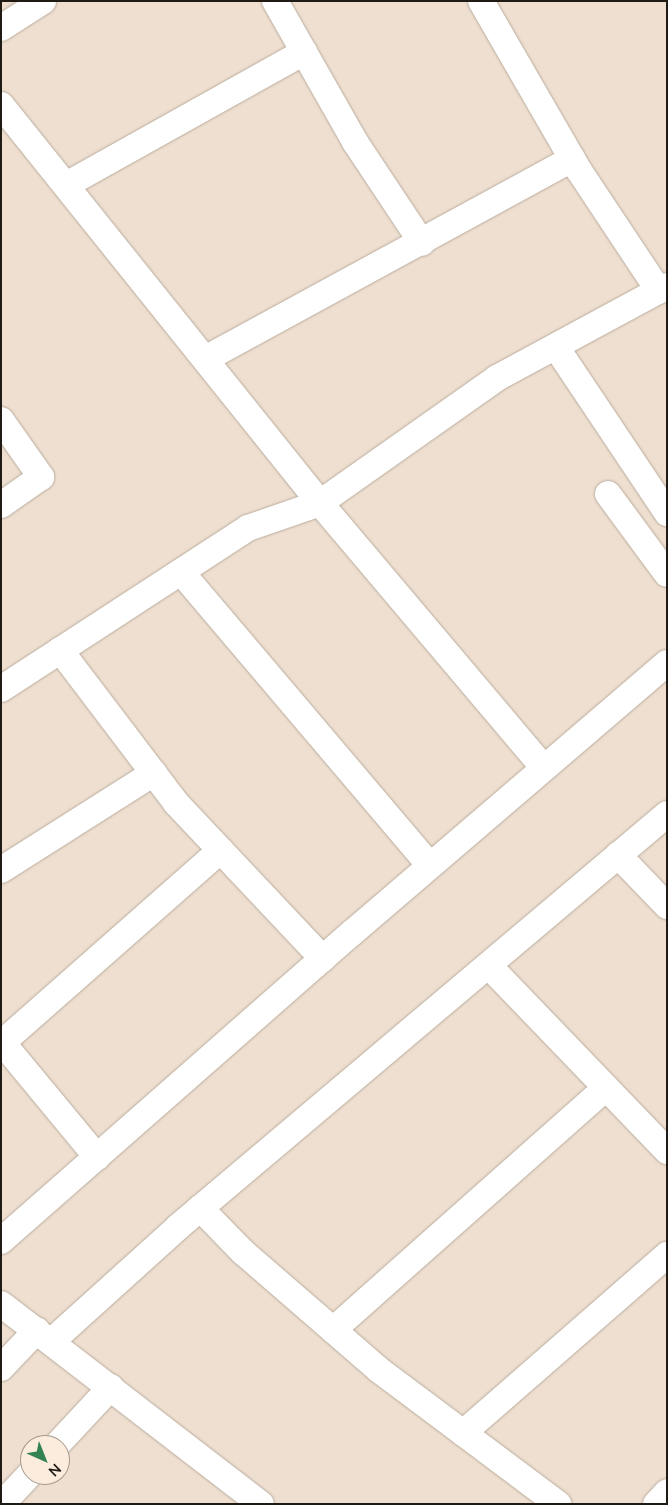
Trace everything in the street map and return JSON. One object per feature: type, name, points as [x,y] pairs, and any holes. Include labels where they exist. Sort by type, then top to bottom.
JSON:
[{"type":"street","points":[[1,28],[43,1]]},
{"type":"street","points":[[275,1],[355,142],[422,243]]},
{"type":"street","points":[[1,689],[248,528],[320,503],[497,378],[663,289],[572,159],[481,1]]},
{"type":"street","points":[[66,185],[304,52]]},
{"type":"street","points":[[1,104],[207,358],[320,503],[544,768]]},
{"type":"street","points":[[207,358],[422,243],[572,159]]},
{"type":"street","points":[[556,347],[667,513]]},
{"type":"street","points":[[1,420],[41,478],[1,505]]},
{"type":"street","points":[[608,494],[667,574]]},
{"type":"street","points":[[181,572],[430,866]]},
{"type":"street","points":[[60,650],[176,802],[322,959]]},
{"type":"street","points":[[1,1241],[322,959],[667,663]]},
{"type":"street","points":[[1,870],[154,773]]},
{"type":"street","points":[[1,1368],[45,1335],[200,1208],[667,814]]},
{"type":"street","points":[[97,1157],[2,1042],[221,850]]},
{"type":"street","points":[[618,855],[667,906]]},
{"type":"street","points":[[489,966],[667,1151]]},
{"type":"street","points":[[333,1330],[606,1088]]},
{"type":"street","points":[[200,1208],[244,1252],[379,1370],[558,1504]]},
{"type":"street","points":[[463,1433],[667,1256]]},
{"type":"street","points":[[1,1304],[45,1335],[261,1504]]},
{"type":"street","points":[[66,1435],[111,1387]]},
{"type":"street","points":[[2,1504],[20,1485]]},
{"type":"street","points":[[656,1504],[667,1492]]}]
